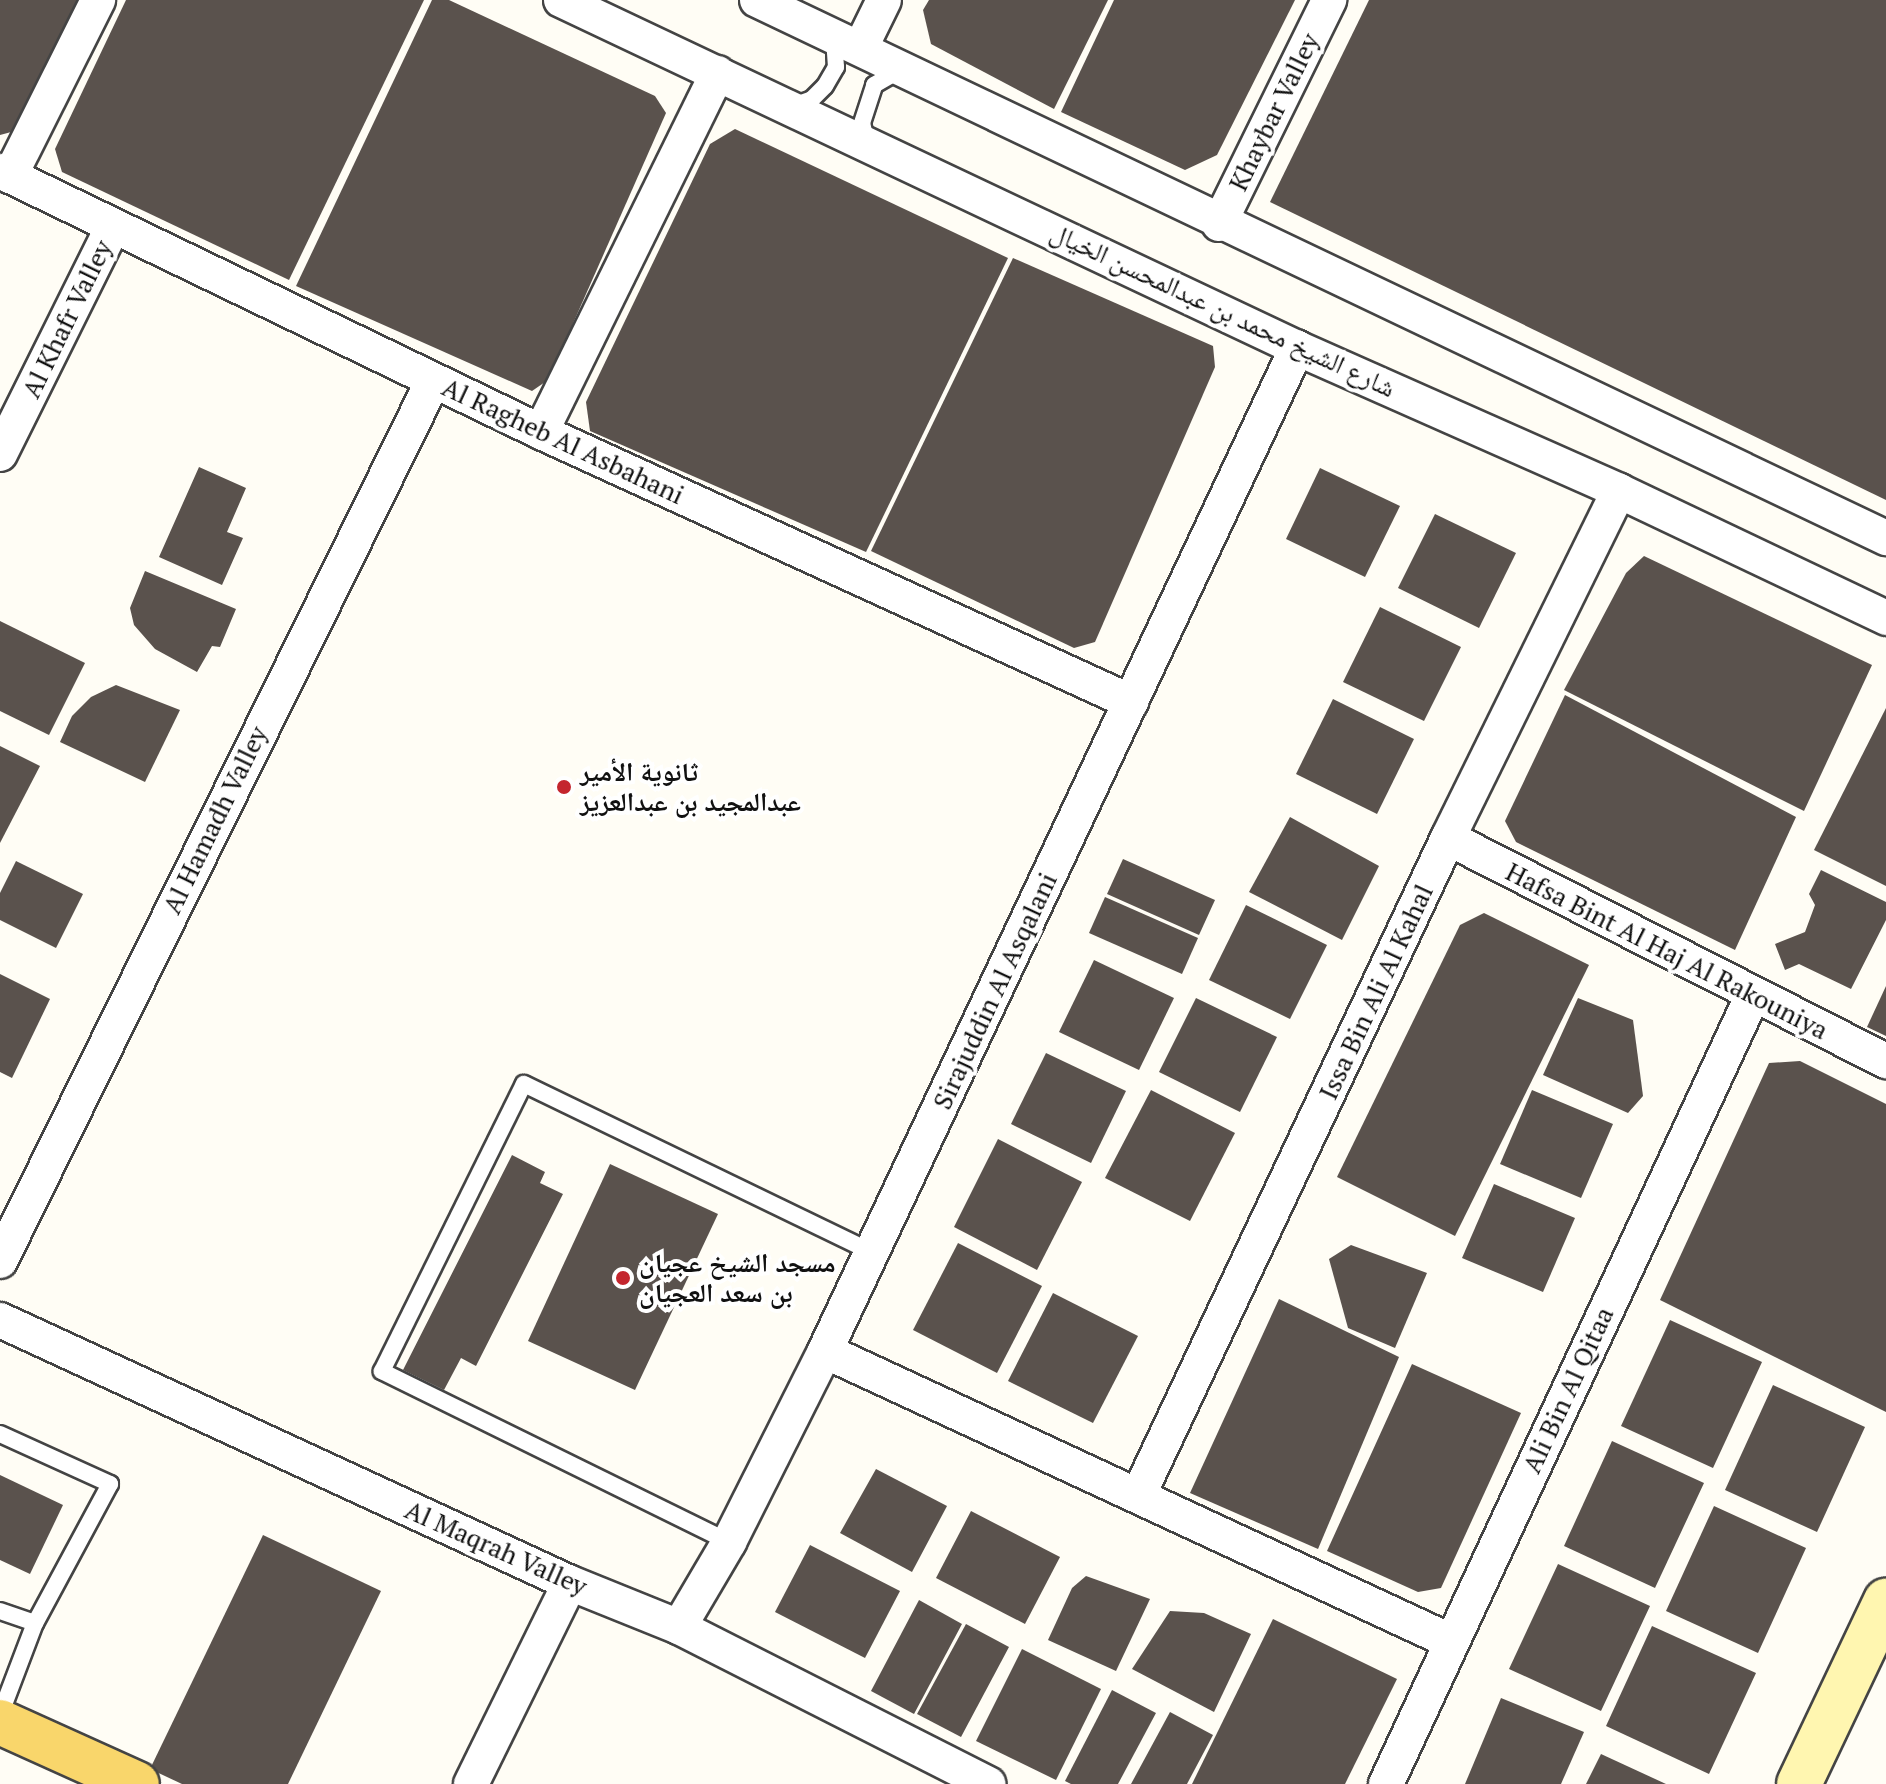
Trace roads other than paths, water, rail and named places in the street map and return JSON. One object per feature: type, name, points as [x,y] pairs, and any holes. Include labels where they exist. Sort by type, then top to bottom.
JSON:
[{"type":"main road","points":[[0,1722],[137,1784]]},
{"type":"street","points":[[5,173],[98,0]]},
{"type":"street","name":"شارع الشيخ محمد بن عبدالمحسن الخيال","points":[[561,0],[866,140],[1297,348],[1619,491],[1886,618]]},
{"type":"street","points":[[757,0],[903,68],[1219,224],[1886,538]]},
{"type":"street","points":[[847,41],[884,0]]},
{"type":"street","name":"Khaybar Valley","points":[[1219,224],[1329,0]]},
{"type":"street","points":[[541,432],[718,73]]},
{"type":"street","name":"Al Ragheb Al Asbahani","points":[[5,173],[112,228],[541,432],[1131,702]]},
{"type":"street","name":"Al Khafr Valley","points":[[0,454],[112,228]]},
{"type":"street","name":"Sirajuddin Al Asqalani","points":[[679,1627],[729,1542],[825,1351],[1297,348]]},
{"type":"street","name":"Al Hamadh Valley","points":[[0,1261],[433,381]]},
{"type":"street","name":"Issa Bin Ali Al Kahal","points":[[1138,1496],[1448,838],[1619,491]]},
{"type":"street","name":"Hafsa Bint Al Haj Al Rakouniya","points":[[1448,838],[1752,997],[1886,1061]]},
{"type":"street","name":"Ali Bin Al Qitaa","points":[[1386,1784],[1752,997]]},
{"type":"street","name":"Al Maqrah Valley","points":[[0,1320],[570,1583],[679,1627],[989,1784]]},
{"type":"street","points":[[825,1351],[1450,1641]]},
{"type":"street","points":[[471,1784],[570,1583]]},
{"type":"street","points":[[1799,1784],[1886,1601]]},
{"type":"lane","points":[[793,106],[812,99],[836,67],[847,41]]},
{"type":"lane","points":[[866,140],[862,123],[874,85],[903,68]]},
{"type":"lane","points":[[729,1542],[382,1371],[517,1097],[524,1084],[872,1252]]},
{"type":"lane","points":[[0,1434],[110,1484],[35,1623],[0,1715]]},
{"type":"lane","points":[[0,1611],[35,1623]]},
{"type":"place","name":"ثانوية الأمير عبدالمجيد بن عبدالعزيز","points":[[564,787]]},
{"type":"place","name":"مسجد الشيخ عجيان بن سعد العجيان","points":[[623,1278]]}]
